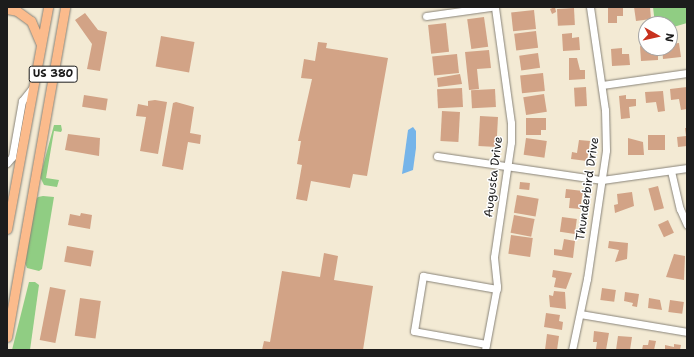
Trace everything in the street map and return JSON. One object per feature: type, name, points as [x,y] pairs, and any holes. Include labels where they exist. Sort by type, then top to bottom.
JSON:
[{"type":"main road","name":"US 380","points":[[7,229],[35,86],[48,7]]},
{"type":"main road","name":"US 380","points":[[7,337],[31,190],[65,7]]},
{"type":"main road","points":[[7,9],[17,11],[31,21],[39,34],[41,51]]},
{"type":"main road","points":[[15,187],[31,190]]},
{"type":"street","points":[[426,16],[490,7]]},
{"type":"street","name":"Augusta Drive","points":[[486,347],[497,289],[494,257],[507,167],[511,123],[495,7]]},
{"type":"street","name":"Thunderbird Drive","points":[[572,350],[580,314],[602,180],[607,130],[602,85],[590,7]]},
{"type":"street","points":[[602,85],[687,73]]},
{"type":"street","points":[[7,163],[12,157],[22,101],[35,86]]},
{"type":"street","points":[[437,156],[602,180],[687,168]]},
{"type":"street","points":[[670,171],[680,209],[687,225]]},
{"type":"street","points":[[486,347],[414,331],[423,276],[497,289]]},
{"type":"street","points":[[580,314],[687,332]]},
{"type":"green space","points":[[653,7],[687,7],[687,23],[678,26],[678,16],[654,16]]},
{"type":"green space","points":[[54,125],[61,125],[62,130],[61,132],[54,131],[46,178],[59,180],[57,187],[44,185],[40,177]]},
{"type":"green space","points":[[38,197],[54,197],[42,269],[39,271],[27,268],[25,263],[34,202]]},
{"type":"green space","points":[[29,282],[35,282],[39,285],[30,350],[12,350]]},
{"type":"water","points":[[413,127],[416,131],[416,148],[413,170],[402,174],[408,130]]},
{"type":"building","points":[[555,7],[556,12],[552,14],[550,9]]},
{"type":"building","points":[[608,7],[623,7],[623,16],[617,16],[617,23],[608,23]]},
{"type":"building","points":[[634,7],[650,7],[651,16],[638,16],[638,21],[636,21]]},
{"type":"building","points":[[574,8],[575,25],[558,26],[557,9]]},
{"type":"building","points":[[534,10],[536,29],[513,31],[511,12]]},
{"type":"building","points":[[85,13],[98,30],[107,32],[100,71],[87,69],[92,44],[75,20]]},
{"type":"building","points":[[484,17],[488,47],[471,49],[467,19]]},
{"type":"building","points":[[446,23],[449,52],[431,54],[428,25]]},
{"type":"building","points":[[536,31],[538,48],[516,51],[514,34]]},
{"type":"building","points":[[572,33],[572,38],[579,37],[580,50],[563,51],[562,34]]},
{"type":"building","points":[[161,36],[194,42],[189,72],[156,67]]},
{"type":"building","points":[[318,42],[327,43],[326,48],[388,58],[367,176],[353,174],[350,188],[311,181],[307,201],[296,199],[302,165],[297,164],[301,141],[298,141],[312,79],[301,78],[304,59],[315,61]]},
{"type":"building","points":[[678,43],[681,57],[663,59],[663,56],[678,56]]},
{"type":"building","points":[[622,48],[622,54],[629,54],[630,65],[612,66],[611,49]]},
{"type":"building","points":[[489,50],[491,68],[477,69],[479,89],[469,90],[465,52]]},
{"type":"building","points":[[538,53],[540,68],[521,70],[519,56]]},
{"type":"building","points":[[457,54],[459,73],[434,76],[432,57]]},
{"type":"building","points":[[641,56],[658,56],[658,60],[641,61]]},
{"type":"building","points":[[569,58],[577,58],[580,70],[585,70],[585,79],[569,80]]},
{"type":"building","points":[[543,73],[545,91],[522,93],[520,75]]},
{"type":"building","points":[[460,74],[462,84],[438,87],[437,78]]},
{"type":"building","points":[[586,87],[587,106],[575,107],[574,88]]},
{"type":"building","points":[[687,87],[687,109],[681,110],[679,99],[671,100],[670,89]]},
{"type":"building","points":[[462,88],[463,107],[438,108],[437,89]]},
{"type":"building","points":[[495,89],[496,107],[472,108],[471,90]]},
{"type":"building","points":[[663,91],[665,111],[658,112],[656,102],[646,103],[645,92]]},
{"type":"building","points":[[544,94],[547,112],[526,115],[523,97]]},
{"type":"building","points":[[84,95],[108,99],[106,111],[82,107]]},
{"type":"building","points":[[626,95],[626,99],[636,99],[636,106],[629,107],[630,118],[621,119],[619,96]]},
{"type":"building","points":[[155,100],[167,102],[158,154],[140,151],[146,117],[136,116],[138,104],[148,106],[148,101]]},
{"type":"building","points":[[176,102],[194,107],[190,133],[201,135],[200,144],[188,142],[183,170],[162,166],[173,103]]},
{"type":"building","points":[[442,111],[460,112],[458,142],[440,141]]},
{"type":"building","points":[[480,116],[498,117],[496,147],[478,146]]},
{"type":"building","points":[[526,118],[546,118],[546,130],[541,130],[541,135],[526,135]]},
{"type":"building","points":[[685,128],[687,128],[687,146],[678,147],[677,137],[686,136]]},
{"type":"building","points":[[68,134],[100,138],[99,156],[65,150]]},
{"type":"building","points":[[648,135],[665,135],[665,150],[648,150]]},
{"type":"building","points":[[526,138],[547,141],[544,158],[524,155]]},
{"type":"building","points":[[628,138],[643,142],[644,155],[628,155]]},
{"type":"building","points":[[579,140],[590,141],[587,161],[571,159],[572,152],[577,153]]},
{"type":"building","points":[[520,182],[530,183],[529,190],[519,189]]},
{"type":"building","points":[[658,186],[664,208],[654,211],[648,189]]},
{"type":"building","points":[[566,189],[583,191],[580,209],[569,208],[570,198],[565,198]]},
{"type":"building","points":[[632,192],[634,206],[615,213],[614,205],[618,204],[617,194]]},
{"type":"building","points":[[517,195],[539,199],[536,217],[514,213]]},
{"type":"building","points":[[81,213],[92,215],[90,229],[68,225],[70,214],[80,216]]},
{"type":"building","points":[[514,215],[535,219],[531,237],[511,233]]},
{"type":"building","points":[[562,217],[577,219],[575,234],[560,232]]},
{"type":"building","points":[[668,220],[674,233],[664,237],[658,225]]},
{"type":"building","points":[[511,235],[533,238],[530,257],[508,254]]},
{"type":"building","points":[[564,239],[575,241],[573,258],[554,255],[554,249],[562,250]]},
{"type":"building","points":[[609,241],[628,243],[627,259],[615,262],[619,250],[608,248]]},
{"type":"building","points":[[67,246],[94,251],[91,266],[64,262]]},
{"type":"building","points":[[324,253],[338,256],[334,280],[373,286],[363,350],[262,350],[264,341],[270,342],[282,271],[320,277]]},
{"type":"building","points":[[674,254],[685,256],[684,280],[666,277]]},
{"type":"building","points":[[553,270],[572,273],[566,289],[554,287],[556,278],[552,277]]},
{"type":"building","points":[[50,287],[66,290],[55,343],[40,340]]},
{"type":"building","points":[[602,288],[616,290],[614,302],[600,300]]},
{"type":"building","points":[[554,291],[565,292],[566,309],[550,307],[549,295],[553,296]]},
{"type":"building","points":[[625,292],[639,294],[637,307],[632,306],[633,303],[624,301]]},
{"type":"building","points":[[80,298],[101,301],[96,339],[75,336]]},
{"type":"building","points":[[649,298],[660,300],[662,310],[648,308]]},
{"type":"building","points":[[670,300],[684,302],[682,314],[668,312]]},
{"type":"building","points":[[546,313],[560,315],[559,321],[563,322],[562,330],[544,327]]},
{"type":"building","points":[[594,331],[609,333],[606,350],[596,349],[597,342],[593,342]]},
{"type":"building","points":[[547,334],[559,336],[557,350],[545,350]]},
{"type":"building","points":[[618,336],[632,337],[630,350],[616,350]]},
{"type":"building","points":[[649,340],[656,341],[654,350],[642,350],[643,345],[648,345]]},
{"type":"building","points":[[674,344],[681,345],[680,350],[665,350],[665,345],[674,347]]}]
